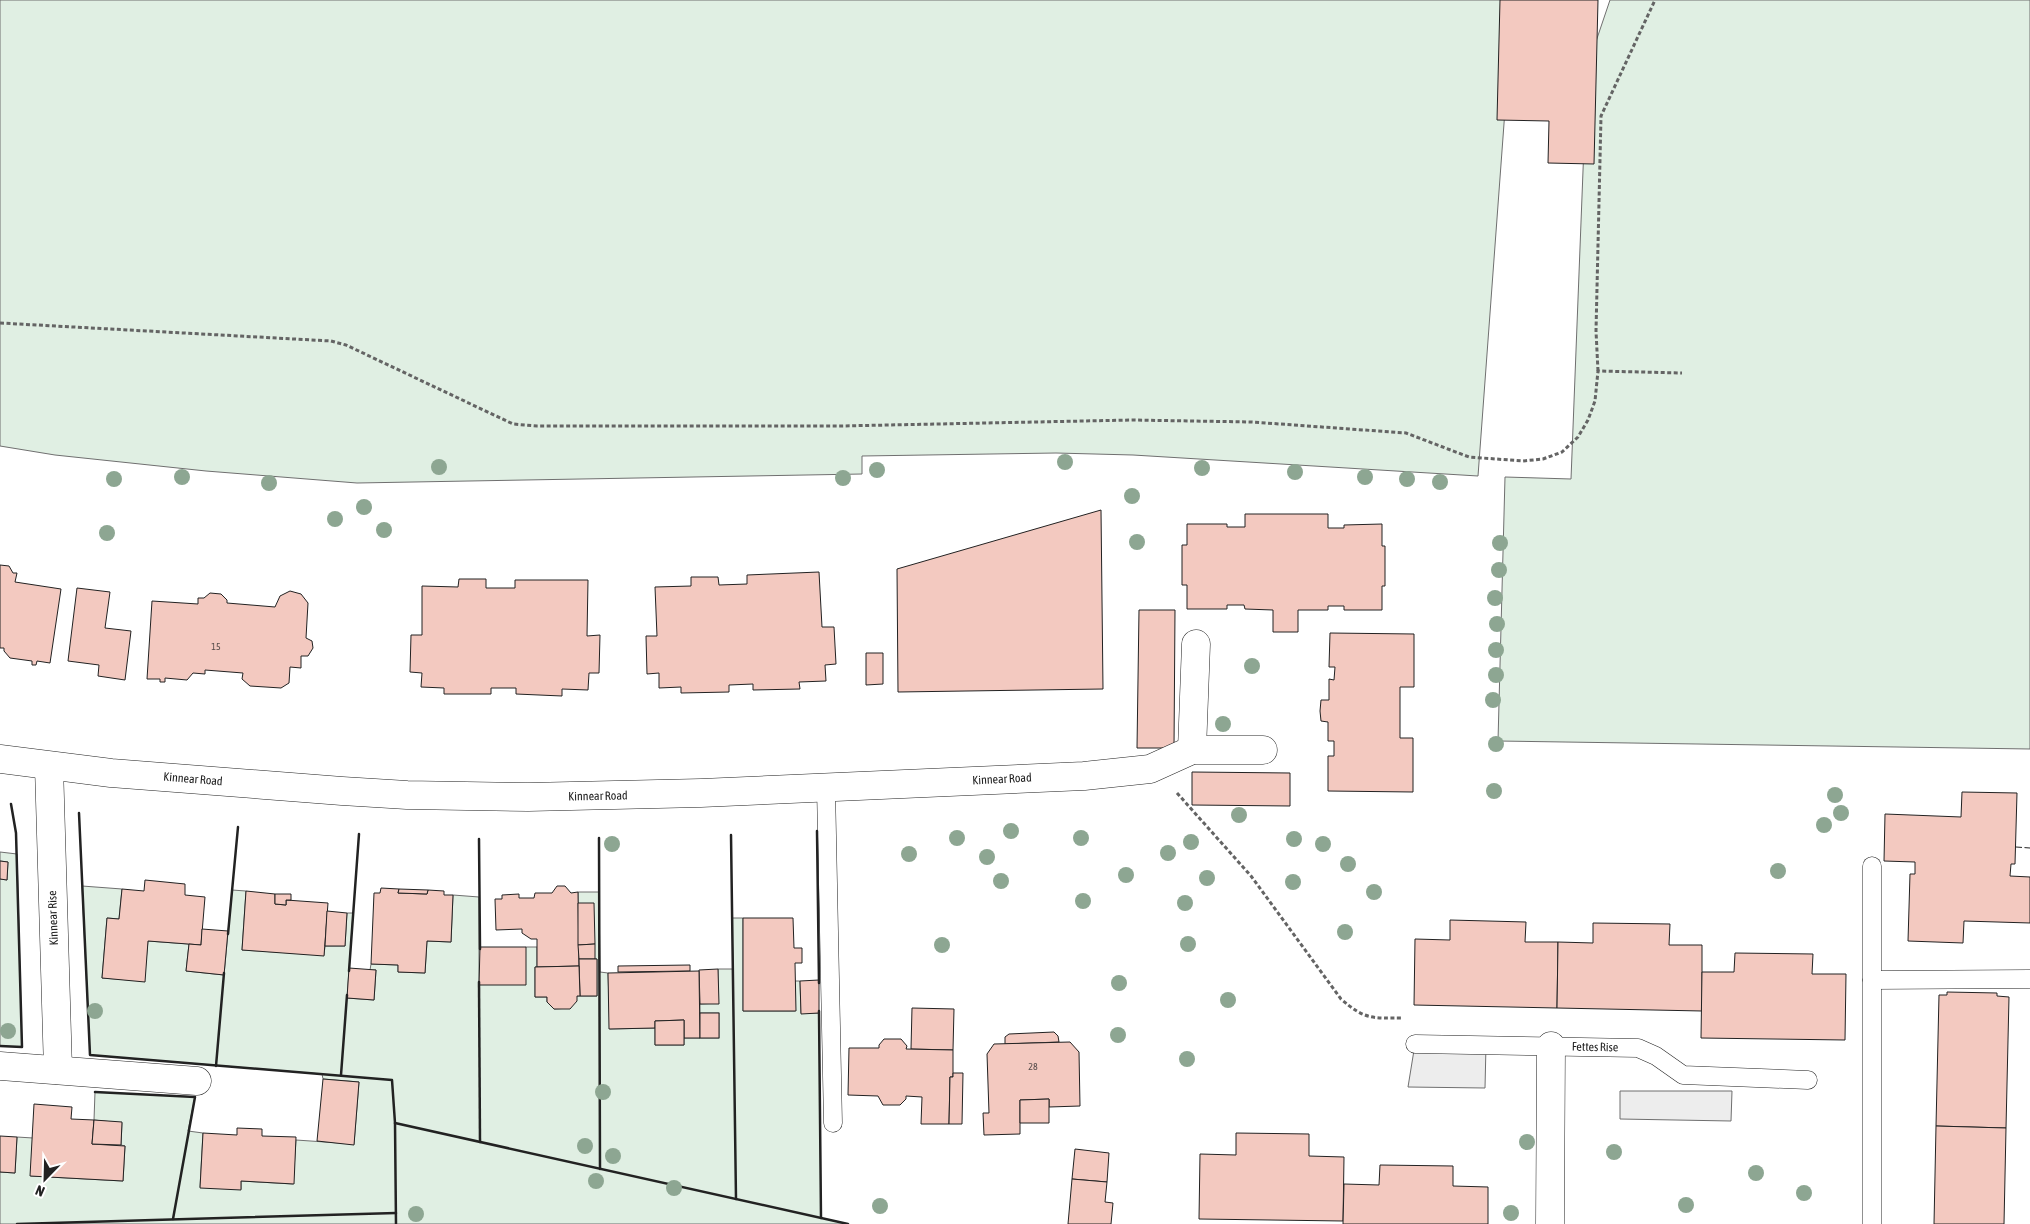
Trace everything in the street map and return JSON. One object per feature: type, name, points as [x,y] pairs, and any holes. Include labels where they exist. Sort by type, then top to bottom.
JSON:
[{"type":"street","points":[[1192,750],[1196,644]]},
{"type":"street","name":"Kinnear Road","points":[[0,759],[49,766],[258,785],[407,795],[528,797],[611,796],[826,788],[1084,776],[1150,769],[1192,750],[1263,750]]},
{"type":"street","name":"Kinnear Rise","points":[[49,766],[58,1070]]},
{"type":"street","points":[[1550,1224],[1551,1046]]},
{"type":"street","points":[[0,1066],[197,1081]]},
{"type":"lane","points":[[826,788],[833,1123]]},
{"type":"lane","points":[[1872,866],[1872,1224]]},
{"type":"lane","points":[[1872,980],[2030,979]]},
{"type":"lane","name":"Fettes Rise","points":[[1415,1044],[1638,1048],[1656,1056],[1683,1075],[1808,1080]]},
{"type":"path","points":[[0,323],[331,341],[346,345],[513,424],[537,426],[840,426],[1045,421],[1252,422],[1406,434],[1469,457],[1523,461],[1543,459],[1562,452],[1578,437],[1588,420],[1595,401],[1598,371],[1596,331],[1601,116],[1655,0]]},
{"type":"path","points":[[1598,371],[1682,373]]},
{"type":"path","points":[[1150,769],[1179,795],[1251,876],[1341,999],[1356,1012],[1369,1018],[1415,1019],[1415,1044]]},
{"type":"green space","points":[[0,0],[1526,0],[1509,56],[1478,476],[1133,455],[1056,453],[862,456],[862,474],[357,483],[206,471],[55,455],[0,446]]},
{"type":"green space","points":[[1610,0],[2030,0],[2030,749],[1498,741],[1505,477],[1571,479],[1587,68]]},
{"type":"green space","points":[[0,852],[17,854],[22,1047],[0,1046],[0,879],[7,880],[8,862],[0,861]]},
{"type":"green space","points":[[82,886],[122,889],[119,919],[107,918],[102,978],[144,981],[148,941],[189,944],[186,971],[224,975],[232,890],[246,891],[242,950],[324,955],[325,946],[345,946],[347,913],[353,913],[347,998],[374,1000],[376,970],[370,970],[371,964],[398,965],[398,972],[425,973],[427,941],[451,942],[453,895],[479,897],[479,985],[526,947],[537,947],[535,997],[547,997],[547,1002],[554,1009],[570,1008],[577,996],[597,996],[597,959],[595,959],[578,903],[578,892],[599,892],[600,972],[608,973],[610,1029],[655,1028],[655,1045],[684,1045],[684,1038],[719,1038],[719,1013],[700,1013],[700,1004],[718,1003],[718,969],[733,969],[732,918],[743,918],[743,1011],[795,1011],[795,981],[800,981],[801,1013],[819,1013],[821,1218],[848,1224],[0,1224],[0,1172],[15,1173],[17,1137],[33,1138],[31,1176],[123,1181],[125,1146],[121,1145],[122,1123],[94,1120],[95,1092],[195,1097],[188,1131],[203,1133],[200,1187],[241,1189],[241,1181],[293,1184],[296,1140],[354,1144],[359,1082],[323,1079],[322,1074],[90,1055]]},
{"type":"shaded area","points":[[1415,1044],[1486,1045],[1485,1088],[1408,1087]]},
{"type":"shaded area","points":[[1620,1091],[1732,1091],[1731,1121],[1620,1119]]},
{"type":"building","points":[[1500,0],[1598,0],[1594,164],[1548,163],[1549,121],[1497,120]]},
{"type":"building","points":[[1101,510],[1103,689],[898,692],[897,569]]},
{"type":"building","points":[[1245,514],[1328,514],[1328,528],[1344,528],[1344,525],[1382,524],[1382,546],[1385,546],[1385,586],[1382,586],[1382,610],[1344,610],[1344,606],[1328,606],[1328,610],[1298,610],[1298,632],[1273,632],[1273,610],[1245,609],[1244,605],[1227,605],[1227,609],[1187,609],[1187,585],[1182,585],[1182,545],[1187,545],[1187,524],[1227,524],[1227,527],[1245,527]]},
{"type":"building","points":[[0,565],[9,566],[13,573],[17,573],[15,582],[61,589],[50,663],[37,661],[36,665],[32,665],[32,661],[10,658],[4,651],[4,648],[0,648]]},
{"type":"building","points":[[819,572],[822,627],[834,627],[836,664],[825,665],[826,681],[799,682],[800,689],[753,690],[753,684],[729,685],[729,692],[681,693],[681,687],[659,688],[659,673],[647,674],[646,636],[657,636],[655,587],[691,586],[691,577],[718,577],[719,585],[747,584],[747,575]]},
{"type":"building","points":[[459,579],[486,579],[486,588],[515,588],[515,580],[588,580],[587,636],[600,635],[599,673],[589,673],[588,690],[562,689],[562,696],[516,694],[516,688],[491,688],[491,694],[444,694],[444,688],[421,687],[422,673],[410,672],[411,635],[422,635],[422,586],[458,587]]},
{"type":"building","points":[[77,588],[110,592],[105,628],[131,631],[125,680],[98,676],[99,665],[68,661]]},
{"type":"building","points":[[290,591],[301,594],[308,603],[306,638],[312,641],[313,648],[308,656],[301,656],[301,668],[290,667],[289,683],[281,688],[250,686],[242,679],[243,673],[205,670],[205,674],[193,673],[187,680],[165,678],[165,682],[160,682],[160,679],[147,679],[152,601],[198,604],[198,598],[204,598],[210,593],[221,594],[227,600],[227,603],[275,607],[280,596]]},
{"type":"building","points":[[1139,610],[1175,610],[1174,748],[1137,748]]},
{"type":"building","points":[[1330,633],[1414,634],[1414,687],[1400,687],[1400,738],[1413,738],[1413,792],[1328,791],[1328,756],[1334,756],[1334,741],[1328,741],[1328,722],[1321,721],[1320,711],[1321,700],[1329,700],[1329,679],[1334,680],[1335,667],[1329,667]]},
{"type":"building","points":[[866,653],[883,653],[883,684],[866,685]]},
{"type":"building","points":[[1192,772],[1290,773],[1290,806],[1192,805]]},
{"type":"building","points":[[1962,792],[2017,793],[2015,864],[2011,864],[2010,876],[2030,877],[2030,923],[1964,921],[1963,943],[1908,941],[1910,874],[1915,874],[1915,862],[1884,861],[1885,814],[1961,817]]},
{"type":"building","points":[[0,861],[8,862],[7,880],[0,879]]},
{"type":"building","points":[[145,880],[185,884],[185,895],[205,897],[201,945],[148,941],[145,982],[102,978],[107,918],[119,919],[122,889],[144,891]]},
{"type":"building","points":[[557,886],[565,886],[571,893],[578,892],[579,966],[537,967],[537,939],[531,939],[522,933],[522,929],[496,930],[495,899],[502,899],[502,895],[519,894],[519,898],[534,898],[535,893],[552,893]]},
{"type":"building","points":[[381,888],[399,889],[398,893],[427,894],[428,890],[444,891],[444,895],[453,895],[451,942],[427,941],[425,973],[398,972],[398,965],[371,964],[374,893],[380,893]]},
{"type":"building","points":[[399,889],[428,890],[427,894],[398,893]]},
{"type":"building","points":[[246,891],[275,894],[275,904],[286,905],[286,900],[328,903],[324,956],[242,950]]},
{"type":"building","points":[[275,894],[291,894],[291,900],[286,900],[286,905],[275,904]]},
{"type":"building","points":[[578,903],[594,903],[595,944],[578,945]]},
{"type":"building","points":[[327,911],[347,913],[345,946],[325,946]]},
{"type":"building","points":[[743,918],[793,918],[794,948],[802,948],[802,963],[795,963],[796,1011],[743,1011]]},
{"type":"building","points":[[1450,920],[1526,922],[1525,942],[1558,942],[1557,1008],[1414,1005],[1415,939],[1450,940]]},
{"type":"building","points":[[1593,923],[1670,924],[1669,945],[1702,945],[1702,1011],[1557,1008],[1558,942],[1593,943]]},
{"type":"building","points":[[202,929],[228,931],[224,975],[186,971],[189,944],[201,945]]},
{"type":"building","points":[[595,944],[595,959],[579,959],[578,945]]},
{"type":"building","points":[[480,947],[526,947],[526,985],[479,985]]},
{"type":"building","points":[[1735,953],[1813,954],[1812,974],[1846,974],[1845,1040],[1701,1038],[1702,972],[1734,972]]},
{"type":"building","points":[[579,959],[597,959],[597,996],[580,996]]},
{"type":"building","points":[[690,965],[690,971],[618,972],[618,966]]},
{"type":"building","points":[[579,966],[580,996],[577,996],[577,1001],[570,1009],[554,1009],[547,1002],[547,997],[535,997],[535,967]]},
{"type":"building","points":[[349,968],[376,970],[374,1000],[347,998]]},
{"type":"building","points":[[718,969],[719,1004],[700,1004],[699,970]]},
{"type":"building","points":[[699,971],[700,1038],[684,1038],[684,1020],[655,1021],[655,1028],[609,1029],[608,973]]},
{"type":"building","points":[[819,980],[819,1013],[801,1014],[800,981]]},
{"type":"building","points":[[1947,992],[1997,993],[1997,996],[2009,997],[2006,1128],[1936,1126],[1939,995],[1947,995]]},
{"type":"building","points":[[912,1008],[954,1009],[953,1050],[911,1049]]},
{"type":"building","points":[[700,1013],[719,1013],[719,1038],[700,1038]]},
{"type":"building","points":[[684,1020],[684,1045],[655,1045],[655,1021]]},
{"type":"building","points":[[1054,1032],[1058,1036],[1059,1042],[1005,1044],[1005,1037],[1009,1034]]},
{"type":"building","points":[[884,1039],[901,1039],[907,1046],[906,1049],[953,1050],[953,1077],[950,1077],[949,1124],[921,1124],[922,1097],[906,1096],[906,1099],[900,1105],[883,1105],[878,1096],[848,1095],[849,1048],[879,1048]]},
{"type":"building","points":[[1070,1042],[1079,1052],[1080,1106],[1049,1107],[1049,1099],[1020,1100],[1020,1134],[984,1135],[983,1113],[989,1113],[987,1054],[994,1044]]},
{"type":"building","points":[[953,1073],[963,1073],[962,1124],[949,1124],[950,1077],[953,1077]]},
{"type":"building","points":[[323,1079],[359,1082],[354,1145],[317,1141]]},
{"type":"building","points":[[1049,1099],[1049,1123],[1020,1123],[1020,1100]]},
{"type":"building","points":[[34,1104],[72,1107],[71,1119],[94,1120],[92,1144],[125,1146],[123,1181],[30,1176]]},
{"type":"building","points":[[94,1120],[122,1122],[121,1145],[92,1144]]},
{"type":"building","points":[[1936,1126],[2006,1128],[2004,1224],[1934,1224]]},
{"type":"building","points":[[237,1128],[262,1129],[262,1136],[296,1137],[294,1184],[241,1181],[241,1190],[200,1188],[203,1133],[237,1135]]},
{"type":"building","points":[[1236,1133],[1309,1134],[1309,1156],[1344,1157],[1343,1221],[1199,1219],[1200,1154],[1236,1155]]},
{"type":"building","points":[[0,1136],[17,1137],[15,1173],[0,1172]]},
{"type":"building","points":[[1075,1149],[1109,1153],[1107,1182],[1072,1179]]},
{"type":"building","points":[[1380,1165],[1453,1166],[1453,1186],[1488,1187],[1488,1224],[1343,1224],[1344,1184],[1379,1185]]},
{"type":"building","points":[[1072,1179],[1107,1182],[1105,1202],[1113,1203],[1111,1224],[1068,1224]]},
{"type":"fence","points":[[2016,847],[2030,848]]},
{"type":"wall","points":[[0,1046],[22,1047],[16,833],[11,804]]},
{"type":"wall","points":[[79,813],[90,1055],[392,1080],[395,1123],[396,1224]]},
{"type":"wall","points":[[228,934],[238,827]]},
{"type":"wall","points":[[817,831],[819,983]]},
{"type":"wall","points":[[349,971],[359,834]]},
{"type":"wall","points":[[731,835],[736,1199]]},
{"type":"wall","points":[[599,838],[600,1169]]},
{"type":"wall","points":[[479,839],[480,949]]},
{"type":"wall","points":[[216,1066],[224,973]]},
{"type":"wall","points":[[479,982],[480,1142]]},
{"type":"wall","points":[[341,1075],[347,995]]},
{"type":"wall","points":[[819,1011],[821,1218]]},
{"type":"wall","points":[[95,1092],[195,1097],[173,1219]]},
{"type":"wall","points":[[395,1123],[848,1224]]},
{"type":"wall","points":[[17,1224],[396,1213]]}]
